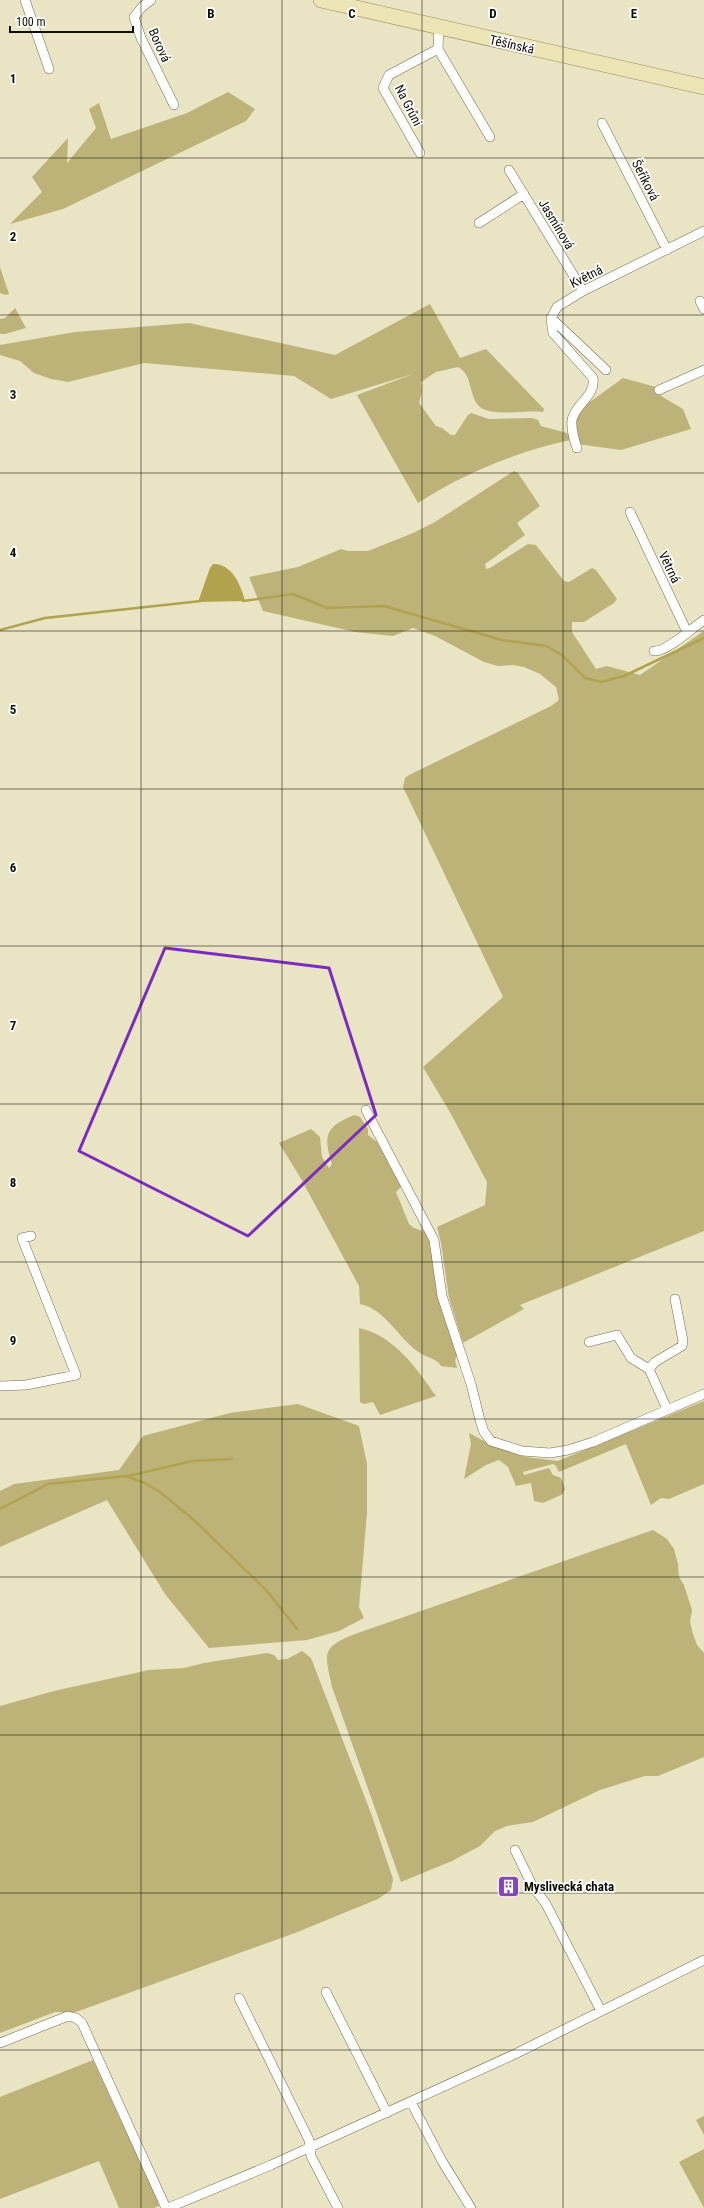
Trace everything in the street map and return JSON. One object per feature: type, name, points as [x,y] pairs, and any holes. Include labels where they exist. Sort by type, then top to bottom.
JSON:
[{"type":"main road","name":"Těšínská","points":[[321,0],[347,3],[439,27],[704,87]]},
{"type":"street","points":[[26,0],[49,69]]},
{"type":"street","name":"Borová","points":[[151,0],[142,7],[134,17],[141,38],[174,105]]},
{"type":"street","points":[[439,27],[438,49],[490,137]]},
{"type":"street","name":"Na Grůni","points":[[420,153],[383,88],[389,75],[438,49]]},
{"type":"street","name":"Šeříková","points":[[602,123],[667,250]]},
{"type":"street","name":"Jasmínová","points":[[509,170],[583,292]]},
{"type":"street","points":[[479,223],[524,194]]},
{"type":"street","name":"Květná","points":[[551,318],[560,305],[704,231]]},
{"type":"street","points":[[551,318],[606,370]]},
{"type":"street","points":[[551,318],[550,326],[555,336],[592,375],[594,382],[592,390],[572,420],[572,433],[577,448]]},
{"type":"street","points":[[660,390],[704,370]]},
{"type":"street","name":"Větrná","points":[[630,512],[687,632]]},
{"type":"street","points":[[654,651],[658,651],[672,644],[704,620]]},
{"type":"street","points":[[366,1110],[434,1240],[442,1296],[471,1384],[484,1432],[491,1441],[522,1451],[550,1453],[568,1450],[593,1442],[704,1394]]},
{"type":"street","points":[[0,1386],[26,1385],[76,1375],[23,1238]]},
{"type":"street","points":[[649,1369],[655,1362],[682,1346],[683,1341],[674,1299]]},
{"type":"street","points":[[589,1342],[617,1335],[631,1358],[649,1369],[667,1409]]},
{"type":"street","points":[[516,1850],[532,1885],[546,1904],[601,2011]]},
{"type":"street","points":[[0,2043],[68,2016],[76,2018],[82,2023],[167,2208],[311,2147],[513,2055],[704,1960]]},
{"type":"street","points":[[326,1992],[387,2113]]},
{"type":"street","points":[[239,1998],[311,2147],[311,2156],[338,2208]]},
{"type":"street","points":[[411,2102],[442,2161],[471,2208]]},
{"type":"highlighted area","points":[[165,948],[329,968],[376,1115],[248,1236],[79,1151]]},
{"type":"shaded area","points":[[228,92],[255,109],[246,121],[63,209],[10,224],[42,192],[32,177],[68,138],[67,163],[96,128],[89,109],[99,103],[111,139],[187,113]]},
{"type":"shaded area","points":[[0,267],[9,294],[6,295],[0,293]]},
{"type":"shaded area","points":[[430,304],[460,358],[486,349],[544,409],[543,412],[496,412],[483,409],[475,400],[467,376],[458,367],[436,372],[421,382],[422,391],[419,403],[436,426],[442,428],[451,435],[455,435],[468,415],[471,413],[489,419],[532,418],[538,420],[541,426],[567,433],[570,440],[510,457],[454,482],[418,503],[357,395],[413,374],[331,399],[294,376],[144,363],[68,382],[51,379],[34,373],[20,361],[0,355],[0,345],[75,332],[189,323],[335,355]]},
{"type":"shaded area","points":[[15,308],[26,328],[0,334],[0,319],[5,318]]},
{"type":"shaded area","points":[[623,378],[656,387],[661,396],[683,409],[691,429],[621,450],[577,444],[569,417]]},
{"type":"shaded area","points":[[514,471],[518,473],[540,506],[517,523],[525,535],[485,564],[486,569],[528,544],[536,545],[564,581],[569,582],[592,568],[596,570],[617,599],[614,603],[584,622],[572,622],[572,632],[596,669],[607,666],[640,675],[704,631],[704,1231],[520,1305],[524,1309],[463,1343],[449,1298],[441,1243],[437,1227],[485,1205],[487,1182],[451,1114],[423,1067],[503,997],[403,787],[405,778],[409,775],[551,706],[559,700],[556,687],[540,674],[524,667],[513,665],[498,666],[484,662],[435,636],[413,628],[393,636],[355,632],[263,611],[249,577],[298,567],[341,549],[348,551],[368,551],[413,533],[435,522]]},
{"type":"shaded area","points":[[213,564],[225,567],[235,576],[245,601],[198,602],[210,568]]},
{"type":"shaded area","points":[[354,1115],[360,1117],[368,1129],[368,1135],[377,1142],[401,1187],[396,1192],[409,1224],[414,1228],[426,1232],[431,1246],[440,1301],[457,1356],[455,1360],[457,1368],[441,1366],[439,1363],[420,1353],[405,1341],[385,1318],[369,1307],[360,1304],[359,1286],[300,1177],[279,1143],[311,1129],[320,1137],[322,1157],[329,1168],[332,1164],[327,1139],[329,1134],[332,1128],[337,1124]]},
{"type":"shaded area","points":[[359,1328],[372,1332],[383,1338],[404,1354],[436,1396],[380,1415],[373,1402],[364,1404],[360,1402]]},
{"type":"shaded area","points":[[704,1401],[704,1484],[669,1499],[661,1498],[651,1505],[626,1444],[559,1472],[553,1464],[523,1472],[524,1475],[549,1468],[553,1475],[561,1478],[565,1489],[563,1494],[543,1503],[534,1501],[531,1483],[516,1486],[508,1467],[499,1460],[486,1465],[464,1479],[471,1444],[469,1433],[495,1447],[526,1457],[558,1461]]},
{"type":"shaded area","points":[[298,1404],[359,1426],[367,1464],[367,1513],[359,1607],[364,1618],[339,1631],[307,1640],[209,1648],[165,1594],[107,1500],[0,1547],[0,1491],[14,1484],[119,1470],[143,1436],[230,1413]]},
{"type":"shaded area","points":[[653,1530],[667,1539],[674,1549],[678,1564],[679,1577],[684,1585],[692,1610],[690,1622],[693,1634],[697,1645],[704,1653],[704,1757],[658,1776],[645,1776],[600,1790],[533,1822],[507,1826],[495,1831],[480,1846],[452,1861],[401,1882],[332,1687],[327,1659],[330,1648],[336,1643],[355,1634]]},
{"type":"shaded area","points":[[302,1651],[311,1658],[372,1816],[393,1879],[391,1890],[378,1899],[295,1933],[76,2012],[55,2012],[0,2033],[0,1706],[54,1691],[149,1670],[184,1668],[204,1663],[267,1653],[274,1655],[278,1660],[287,1659]]},
{"type":"shaded area","points":[[93,2060],[159,2206],[154,2208],[119,2208],[99,2161],[0,2199],[0,2097]]},
{"type":"shaded area","points":[[704,2116],[704,2135],[696,2120]]},
{"type":"shaded area","points":[[704,2149],[704,2208],[679,2162]]},
{"type":"waterway","points":[[243,601],[293,594],[327,608],[384,606],[502,640],[546,646],[562,655],[585,678],[601,682],[624,676],[704,638]]},
{"type":"waterway","points":[[0,630],[45,618],[201,601]]},
{"type":"waterway","points":[[128,1476],[192,1461],[232,1459]]},
{"type":"waterway","points":[[0,1509],[48,1484],[126,1476],[145,1483],[160,1492],[195,1521],[267,1591],[297,1629]]},
{"type":"place","name":"Myslivecká chata","points":[[508,1886]]}]
